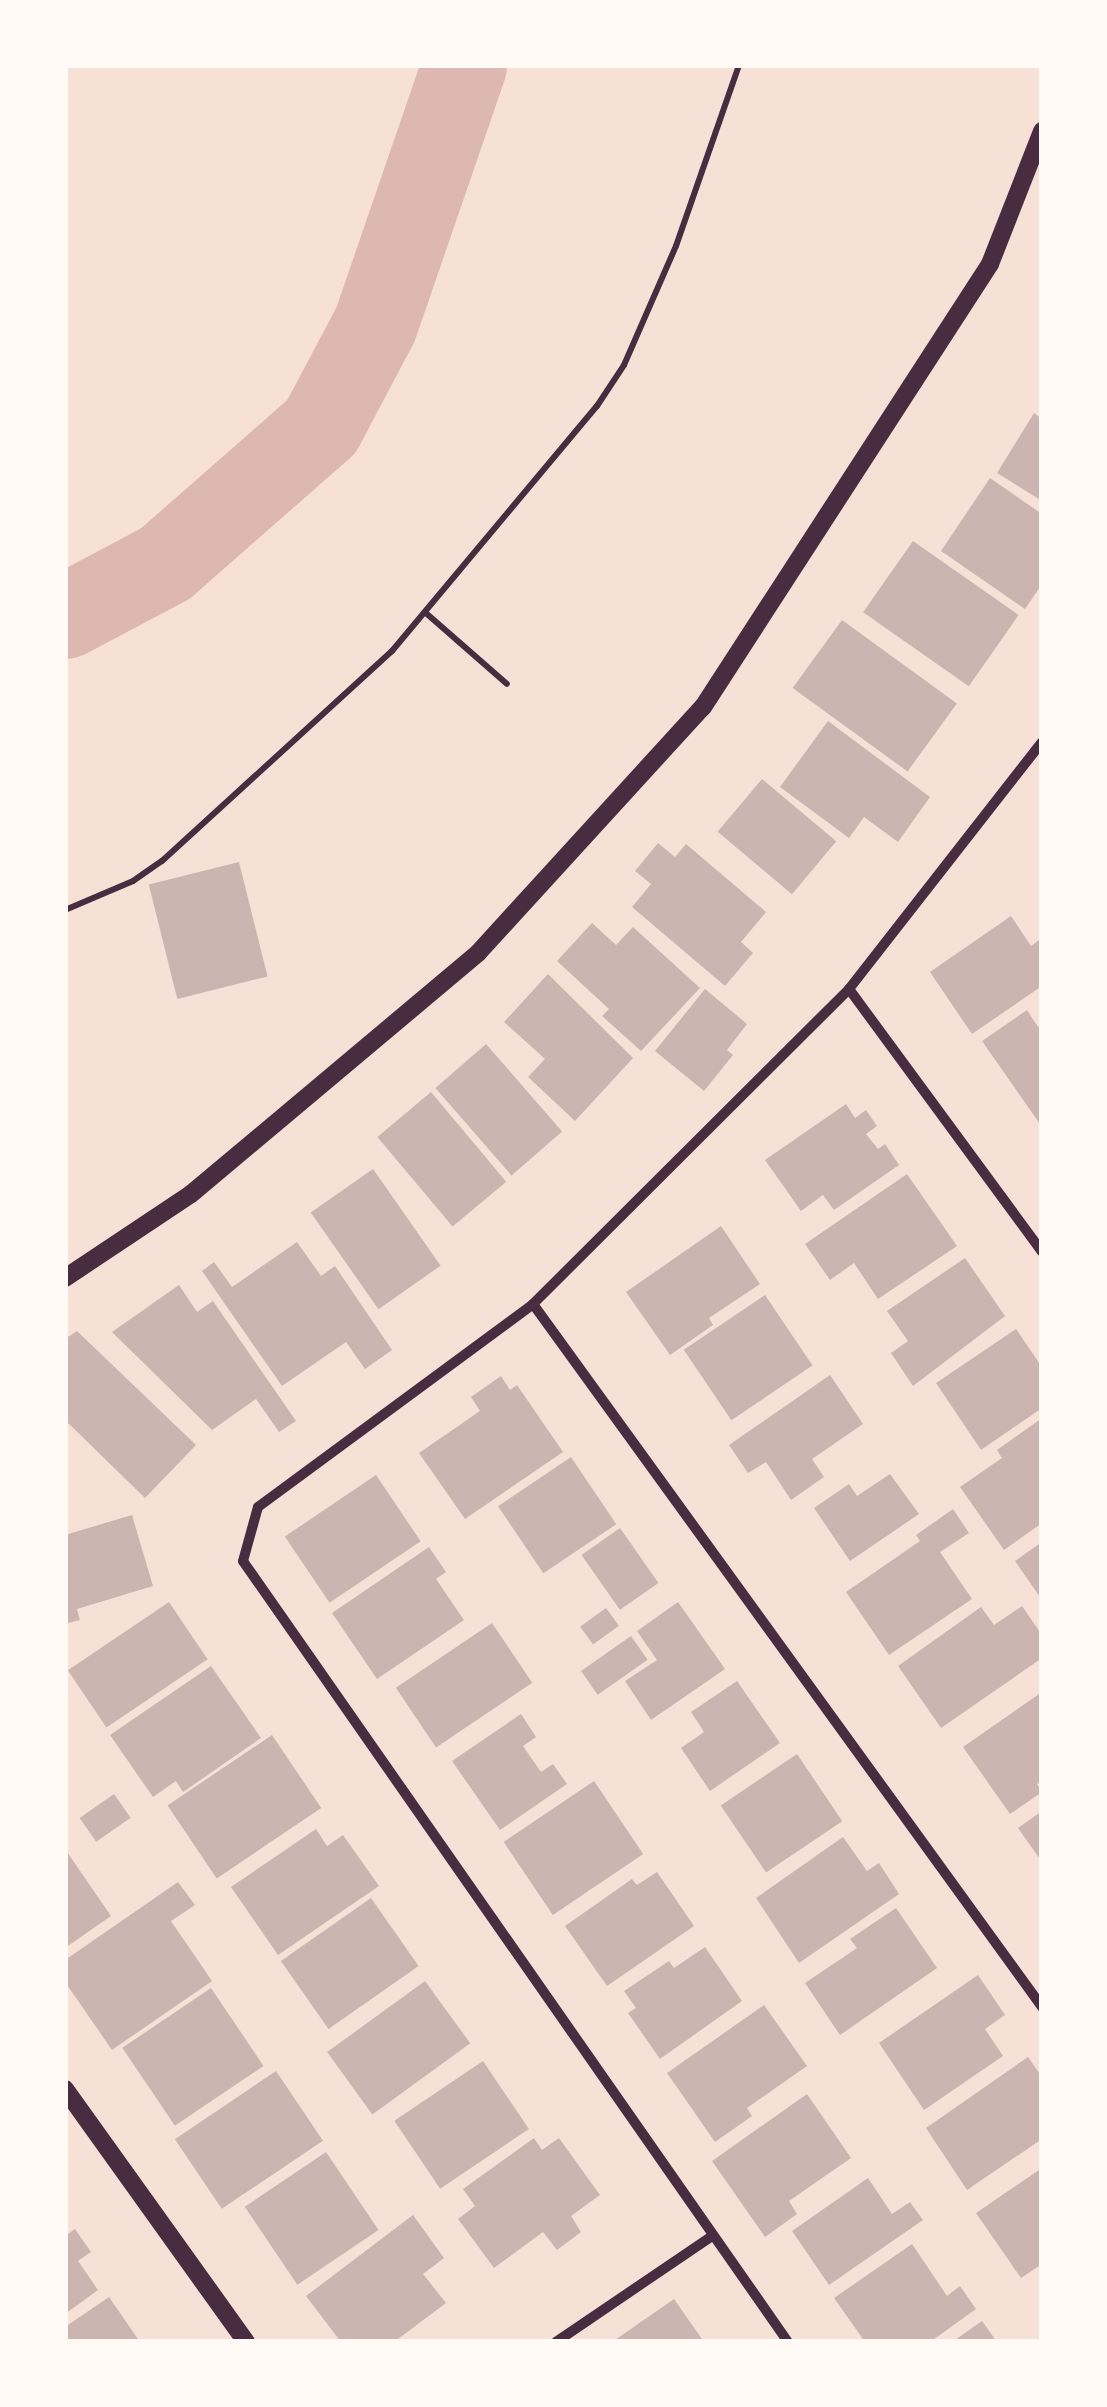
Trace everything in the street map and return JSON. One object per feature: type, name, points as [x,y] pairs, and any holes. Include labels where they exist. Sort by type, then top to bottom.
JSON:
[{"type":"street","points":[[65,1278],[192,1194],[478,953],[702,707],[990,264],[1042,131]]},
{"type":"street","points":[[788,2342],[243,1561],[258,1508],[533,1304],[849,989],[1042,742]]},
{"type":"street","points":[[849,989],[1042,1252]]},
{"type":"street","points":[[533,1304],[1042,2007]]},
{"type":"street","points":[[65,2089],[246,2342]]},
{"type":"street","points":[[556,2342],[712,2236]]},
{"type":"path","points":[[65,910],[134,882],[162,861],[427,614],[596,406],[624,364],[676,246],[740,66]]},
{"type":"path","points":[[427,614],[507,684]]},
{"type":"building","points":[[1034,413],[1042,419],[1042,501],[997,473]]},
{"type":"building","points":[[990,478],[1042,514],[1042,584],[1025,609],[941,551]]},
{"type":"building","points":[[913,541],[1019,615],[969,686],[863,612]]},
{"type":"building","points":[[842,620],[957,703],[908,771],[793,688]]},
{"type":"building","points":[[828,721],[930,797],[898,842],[864,817],[849,838],[780,787]]},
{"type":"building","points":[[762,779],[836,841],[792,894],[718,832]]},
{"type":"building","points":[[658,843],[675,857],[686,844],[766,912],[741,942],[753,953],[725,986],[632,907],[651,884],[635,871]]},
{"type":"building","points":[[239,862],[268,976],[177,999],[149,884]]},
{"type":"building","points":[[1011,916],[1031,946],[1042,938],[1042,986],[972,1034],[930,972]]},
{"type":"building","points":[[592,923],[616,945],[633,927],[700,988],[641,1051],[602,1016],[609,1009],[557,961]]},
{"type":"building","points":[[548,974],[633,1058],[575,1121],[528,1077],[545,1059],[504,1022]]},
{"type":"building","points":[[705,989],[747,1024],[727,1050],[733,1055],[704,1091],[655,1051]]},
{"type":"building","points":[[1027,1010],[1038,1027],[1042,1024],[1042,1127],[982,1041]]},
{"type":"building","points":[[486,1044],[562,1132],[512,1176],[435,1088]]},
{"type":"building","points":[[431,1092],[506,1182],[453,1227],[377,1137]]},
{"type":"building","points":[[846,1104],[855,1118],[866,1110],[877,1126],[866,1134],[878,1149],[885,1144],[899,1165],[834,1210],[823,1195],[801,1211],[765,1160]]},
{"type":"building","points":[[373,1169],[441,1266],[378,1309],[311,1213]]},
{"type":"building","points":[[907,1174],[957,1246],[878,1299],[854,1263],[830,1280],[805,1244]]},
{"type":"building","points":[[721,1226],[760,1284],[709,1318],[713,1325],[670,1355],[626,1292]]},
{"type":"building","points":[[297,1242],[321,1276],[335,1266],[392,1350],[365,1369],[346,1342],[282,1386],[202,1271],[214,1262],[232,1287]]},
{"type":"building","points":[[965,1258],[1005,1316],[913,1386],[891,1353],[908,1341],[887,1311]]},
{"type":"building","points":[[179,1285],[197,1312],[213,1301],[296,1421],[279,1432],[256,1399],[212,1430],[112,1332]]},
{"type":"building","points":[[765,1295],[813,1365],[731,1420],[684,1350]]},
{"type":"building","points":[[1016,1329],[1042,1367],[1042,1408],[981,1450],[936,1383]]},
{"type":"building","points":[[77,1331],[196,1445],[145,1498],[65,1420],[65,1339]]},
{"type":"building","points":[[830,1375],[863,1424],[812,1459],[824,1477],[791,1500],[766,1462],[748,1473],[729,1445]]},
{"type":"building","points":[[501,1376],[510,1390],[517,1385],[563,1452],[465,1519],[419,1453],[480,1411],[471,1397]]},
{"type":"building","points":[[1042,1418],[1042,1523],[1004,1550],[960,1487],[1002,1458],[997,1450]]},
{"type":"building","points":[[571,1457],[616,1524],[543,1573],[498,1506]]},
{"type":"building","points":[[890,1474],[919,1514],[850,1561],[814,1508],[849,1484],[857,1496]]},
{"type":"building","points":[[376,1475],[421,1541],[330,1603],[285,1537]]},
{"type":"building","points":[[953,1509],[969,1533],[940,1552],[972,1599],[889,1655],[846,1592],[920,1541],[916,1535]]},
{"type":"building","points":[[132,1515],[153,1586],[77,1609],[80,1620],[65,1624],[65,1535]]},
{"type":"building","points":[[620,1528],[658,1583],[620,1610],[581,1555]]},
{"type":"building","points":[[1042,1542],[1042,1600],[1015,1561]]},
{"type":"building","points":[[429,1547],[446,1572],[436,1579],[464,1620],[377,1679],[332,1613]]},
{"type":"building","points":[[169,1602],[208,1659],[106,1727],[68,1670]]},
{"type":"building","points":[[678,1602],[725,1669],[651,1720],[625,1681],[657,1660],[637,1631]]},
{"type":"building","points":[[1022,1606],[1042,1635],[1042,1658],[941,1728],[898,1666],[981,1607],[994,1625]]},
{"type":"building","points":[[606,1608],[619,1626],[593,1645],[580,1627]]},
{"type":"building","points":[[492,1623],[532,1683],[436,1748],[396,1688]]},
{"type":"building","points":[[631,1636],[648,1660],[598,1695],[581,1671]]},
{"type":"building","points":[[211,1666],[261,1738],[183,1792],[176,1781],[153,1797],[110,1735]]},
{"type":"building","points":[[737,1681],[780,1743],[710,1791],[681,1748],[704,1732],[691,1712]]},
{"type":"building","points":[[1042,1692],[1042,1781],[1037,1784],[1042,1792],[1010,1814],[963,1747]]},
{"type":"building","points":[[521,1714],[536,1737],[523,1746],[541,1772],[553,1764],[567,1784],[500,1830],[452,1761]]},
{"type":"building","points":[[272,1735],[321,1808],[217,1878],[168,1805]]},
{"type":"building","points":[[797,1754],[842,1821],[766,1873],[721,1805]]},
{"type":"building","points":[[594,1781],[643,1854],[553,1915],[504,1842]]},
{"type":"building","points":[[114,1794],[131,1818],[96,1842],[80,1818]]},
{"type":"building","points":[[1042,1811],[1042,1862],[1018,1828]]},
{"type":"building","points":[[316,1829],[327,1846],[343,1835],[379,1886],[278,1955],[231,1887]]},
{"type":"building","points":[[843,1837],[867,1871],[879,1863],[899,1894],[799,1963],[756,1898]]},
{"type":"building","points":[[65,1849],[111,1916],[65,1948]]},
{"type":"building","points":[[657,1872],[694,1926],[607,1986],[565,1926],[632,1879],[637,1885]]},
{"type":"building","points":[[178,1882],[195,1905],[171,1921],[212,1981],[112,2050],[65,1982],[65,1960]]},
{"type":"building","points":[[371,1898],[419,1966],[329,2029],[281,1961]]},
{"type":"building","points":[[896,1908],[937,1968],[840,2035],[805,1983],[857,1948],[850,1939]]},
{"type":"building","points":[[705,1947],[742,2001],[660,2059],[628,2013],[636,2008],[624,1991],[669,1961],[674,1968]]},
{"type":"building","points":[[978,1975],[1005,2015],[985,2029],[1003,2056],[924,2110],[879,2043]]},
{"type":"building","points":[[425,1981],[470,2043],[372,2114],[327,2052]]},
{"type":"building","points":[[211,1988],[264,2066],[175,2126],[122,2048]]},
{"type":"building","points":[[764,2005],[807,2066],[747,2108],[752,2116],[715,2142],[667,2073]]},
{"type":"building","points":[[1028,2057],[1042,2077],[1042,2139],[967,2190],[926,2128]]},
{"type":"building","points":[[483,2061],[529,2129],[440,2189],[394,2121]]},
{"type":"building","points":[[276,2071],[323,2141],[222,2209],[175,2139]]},
{"type":"building","points":[[807,2094],[851,2158],[789,2201],[797,2214],[765,2237],[712,2161]]},
{"type":"building","points":[[534,2138],[542,2150],[559,2138],[600,2195],[571,2216],[581,2232],[557,2250],[543,2232],[494,2268],[458,2219],[475,2206],[463,2189]]},
{"type":"building","points":[[326,2152],[379,2230],[297,2285],[245,2207]]},
{"type":"building","points":[[1042,2168],[1042,2264],[1021,2278],[976,2213]]},
{"type":"building","points":[[868,2178],[892,2214],[910,2202],[923,2220],[829,2285],[792,2231]]},
{"type":"building","points":[[413,2215],[444,2258],[423,2274],[446,2303],[394,2342],[341,2342],[306,2296]]},
{"type":"building","points":[[75,2229],[91,2252],[78,2261],[98,2290],[65,2314],[65,2236]]},
{"type":"building","points":[[912,2244],[947,2296],[960,2286],[976,2309],[930,2342],[865,2342],[834,2298]]},
{"type":"building","points":[[109,2297],[140,2342],[65,2342],[65,2327]]},
{"type":"building","points":[[674,2299],[704,2342],[612,2342]]},
{"type":"building","points":[[982,2321],[997,2342],[952,2342]]},
{"type":"waterway","points":[[65,616],[165,563],[321,426],[375,324],[464,65]]}]
